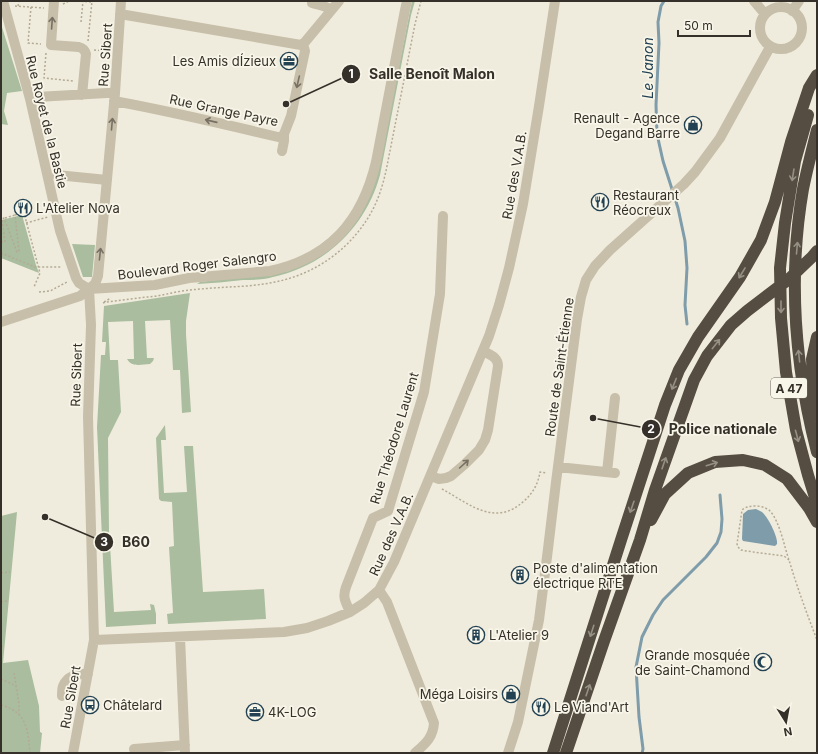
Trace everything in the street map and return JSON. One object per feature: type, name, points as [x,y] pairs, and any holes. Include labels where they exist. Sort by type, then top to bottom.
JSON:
[{"type":"highway","points":[[553,753],[665,405],[679,370],[698,337],[740,277],[761,240],[776,202],[791,142],[809,88],[817,75]]},
{"type":"highway","name":"A 47","points":[[817,83],[795,161],[785,223],[780,268],[781,318],[786,372],[796,430],[817,504]]},
{"type":"highway","name":"A 47","points":[[817,130],[809,159],[803,191],[799,221],[795,286],[800,370],[809,422],[817,452]]},
{"type":"highway","points":[[566,753],[694,380],[706,356],[731,325],[746,311],[789,279],[815,254]]},
{"type":"highway","points":[[809,422],[814,407],[812,359],[817,337]]},
{"type":"highway","points":[[640,540],[666,494],[688,473],[714,462],[743,460],[765,465],[787,479],[817,522]]},
{"type":"street","name":"Rue Royet de la Bastie","points":[[3,1],[30,99],[60,231],[76,278],[79,283],[89,289]]},
{"type":"street","name":"Rue Sibert","points":[[76,751],[94,640],[88,417],[91,326],[89,289],[95,284],[98,276],[115,97],[122,1]]},
{"type":"street","points":[[312,1],[315,4],[325,6],[331,10]]},
{"type":"street","points":[[120,14],[297,45],[303,44],[339,1]]},
{"type":"street","name":"Boulevard Roger Salengro","points":[[89,289],[155,285],[197,277],[270,271],[296,263],[311,256],[342,232],[360,206],[372,178],[407,1]]},
{"type":"street","name":"Rue des V.A.B.","points":[[350,612],[364,603],[379,590],[394,562],[489,336],[509,268],[518,226],[532,153],[555,1]]},
{"type":"street","points":[[754,1],[765,14]]},
{"type":"street","points":[[792,11],[799,1]]},
{"type":"street","points":[[56,5],[49,47],[79,47],[85,50],[86,54],[82,94]]},
{"type":"street","points":[[775,8],[787,8],[792,11],[798,16],[801,22],[802,29],[800,36],[796,42],[784,49],[770,47],[765,43],[760,32],[761,20],[769,10],[775,8]]},
{"type":"street","name":"Rue Grange Payre","points":[[30,99],[37,97],[82,94],[115,97],[278,137],[284,134],[291,116],[305,51],[303,44]]},
{"type":"street","name":"Route de Saint-Étienne","points":[[508,753],[518,722],[539,620],[548,549],[554,470],[577,319],[586,280],[595,266],[610,250],[666,201],[695,172],[720,138],[770,47]]},
{"type":"street","points":[[282,151],[284,134]]},
{"type":"street","points":[[57,175],[107,180]]},
{"type":"street","name":"Rue Théodore Laurent","points":[[350,612],[344,598],[346,587],[372,518],[388,511],[424,392],[440,294],[443,216]]},
{"type":"street","points":[[1,322],[80,296],[89,289]]},
{"type":"street","points":[[431,476],[439,479],[451,476],[479,450],[485,440],[488,430],[498,362],[496,358],[483,351]]},
{"type":"street","points":[[554,470],[611,472],[615,398]]},
{"type":"street","points":[[379,590],[387,602],[434,724],[434,730],[430,738],[415,753]]},
{"type":"street","points":[[94,640],[284,632],[307,628],[350,612]]},
{"type":"street","points":[[134,749],[185,749],[180,637]]},
{"type":"street","points":[[62,696],[62,687],[68,679],[78,674],[88,674]]},
{"type":"path","points":[[18,1],[18,6],[31,7],[56,5],[69,1]]},
{"type":"path","points":[[77,1],[92,2],[89,38]]},
{"type":"path","points":[[81,22],[83,1]]},
{"type":"path","points":[[114,297],[107,300],[103,304],[106,302],[157,296],[188,290],[274,283],[308,272],[328,260],[344,247],[367,220],[376,204],[382,186],[421,1]]},
{"type":"path","points":[[31,7],[28,43],[49,47],[44,78],[83,82]]},
{"type":"path","points":[[85,50],[108,52],[109,45]]},
{"type":"path","points":[[3,218],[24,213],[40,273],[34,287]]},
{"type":"path","points":[[3,218],[17,252],[19,251],[15,215]]},
{"type":"path","points":[[26,223],[52,216]]},
{"type":"path","points":[[1,242],[5,242],[3,218]]},
{"type":"path","points":[[1,253],[35,267],[63,267]]},
{"type":"path","points":[[296,273],[302,271]]},
{"type":"path","points":[[272,280],[285,276]]},
{"type":"path","points":[[40,292],[50,291],[67,282]]},
{"type":"path","points":[[438,488],[447,491],[472,507],[485,512],[496,513],[508,511],[519,506],[535,489],[539,480],[540,472],[554,470]]},
{"type":"path","points":[[789,560],[784,556],[746,551],[738,548],[737,544],[742,510],[745,508],[758,506],[765,508],[770,511],[778,524],[817,640]]},
{"type":"path","points":[[1,573],[10,572]]},
{"type":"path","points":[[1,602],[7,601]]},
{"type":"path","points":[[14,673],[20,704],[19,715]]},
{"type":"path","points":[[1,679],[16,686]]},
{"type":"path","points":[[1,705],[13,710],[19,715],[27,728],[30,753]]},
{"type":"green space","points":[[412,1],[415,1],[380,175],[374,194],[354,227],[326,254],[310,264],[292,272],[262,279],[197,284],[200,282],[289,271],[362,211],[372,191],[377,176]]},
{"type":"green space","points":[[1,24],[22,91],[7,93],[4,111],[8,125],[1,124]]},
{"type":"green space","points":[[22,215],[39,273],[1,258],[1,220]]},
{"type":"green space","points":[[72,244],[95,245],[92,277],[83,277]]},
{"type":"green space","points":[[190,293],[186,321],[186,334],[191,412],[182,413],[180,370],[173,370],[170,320],[145,321],[147,358],[154,358],[150,364],[141,365],[134,365],[127,359],[134,359],[133,321],[108,322],[110,360],[118,360],[121,412],[108,438],[109,532],[111,541],[114,612],[151,610],[150,604],[154,605],[156,624],[106,627],[97,427],[101,355],[105,355],[106,342],[102,342],[104,306]]},
{"type":"green space","points":[[165,425],[166,440],[161,440],[164,493],[187,492],[184,446],[193,446],[203,592],[264,589],[266,619],[168,624],[167,614],[173,613],[169,547],[174,546],[172,502],[161,501],[159,499],[156,438]]},
{"type":"green space","points":[[17,512],[3,663],[28,660],[39,706],[40,732],[42,733],[40,753],[1,753],[1,516]]},
{"type":"water","points":[[756,509],[762,512],[772,527],[777,541],[775,546],[743,541],[743,514],[748,510]]},
{"type":"waterway","name":"Le Janon","points":[[664,1],[661,6],[658,22],[659,43],[656,105],[657,134],[663,161],[678,208],[685,241],[687,268],[685,305],[687,324]]},
{"type":"waterway","name":"Le Janon","points":[[642,753],[643,749],[639,717],[636,667],[642,637],[653,615],[663,600],[706,557],[717,543],[721,532],[722,519],[720,495]]},
{"type":"place","name":"Les Amis dÍzieux","points":[[289,61]]},
{"type":"place","name":"Salle Benoît Malon","points":[[286,104]]},
{"type":"place","name":"Renault - Agence Degand Barre","points":[[693,125]]},
{"type":"place","name":"Restaurant Réocreux","points":[[600,202]]},
{"type":"place","name":"L'Atelier Nova","points":[[23,208]]},
{"type":"place","name":"Police nationale","points":[[593,418]]},
{"type":"place","name":"B60","points":[[45,517]]},
{"type":"place","name":"Poste d'alimentation électrique RTE","points":[[520,575]]},
{"type":"place","name":"L'Atelier 9","points":[[476,635]]},
{"type":"place","name":"Grande mosquée de Saint-Chamond","points":[[763,662]]},
{"type":"place","name":"Méga Loisirs","points":[[511,694]]},
{"type":"place","name":"Châtelard","points":[[90,705]]},
{"type":"place","name":"Le Viand'Art","points":[[541,707]]},
{"type":"place","name":"4K-LOG","points":[[255,712]]}]
